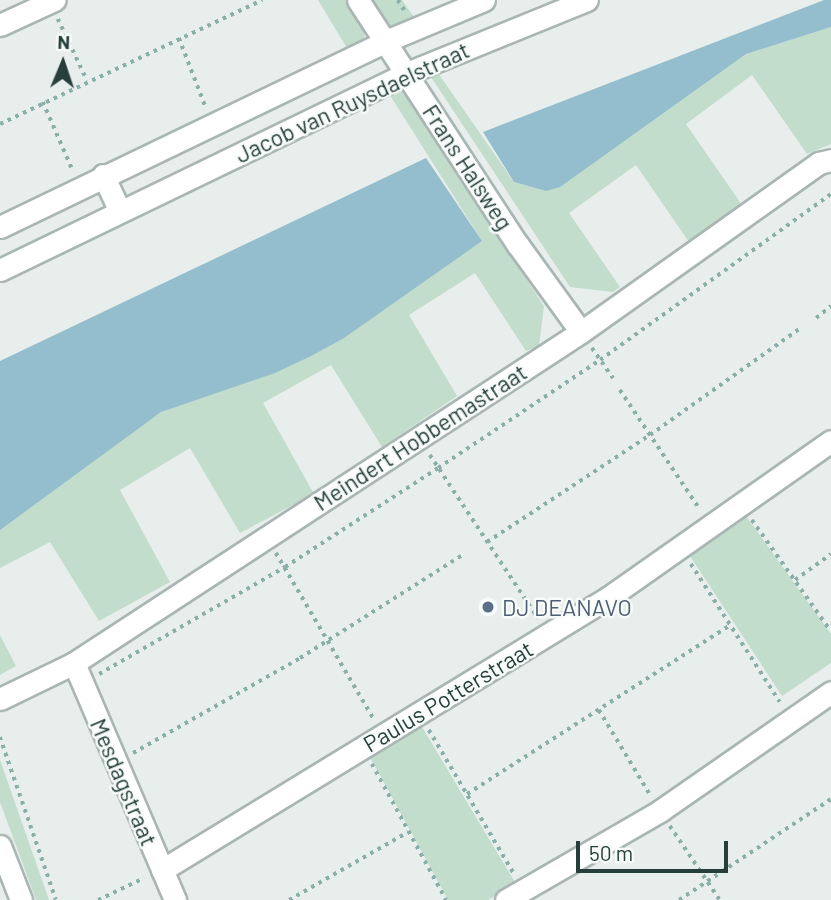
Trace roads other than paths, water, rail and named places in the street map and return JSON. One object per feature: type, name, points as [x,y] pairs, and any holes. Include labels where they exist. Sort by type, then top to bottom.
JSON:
[{"type":"street","name":"Frans Halsweg","points":[[358,0],[518,245],[581,332]]},
{"type":"street","name":"Jacob van Ruysdaelstraat","points":[[0,227],[386,41],[484,0]]},
{"type":"street","name":"Jacob van Ruysdaelstraat","points":[[0,270],[407,73],[587,0]]},
{"type":"street","points":[[0,25],[52,1]]},
{"type":"street","name":"Meindert Hobbemastraat","points":[[0,699],[74,663],[581,332],[819,163],[831,160]]},
{"type":"street","points":[[103,176],[120,211]]},
{"type":"street","name":"Paulus Potterstraat","points":[[162,870],[549,634],[681,547],[831,441]]},
{"type":"street","name":"Mesdagstraat","points":[[74,663],[175,900]]},
{"type":"street","points":[[515,895],[660,811],[831,692]]},
{"type":"street","points":[[0,846],[21,900]]},
{"type":"water","points":[[824,0],[831,0],[831,27],[746,54],[560,187],[546,191],[514,182],[483,132]]},
{"type":"water","points":[[426,158],[482,241],[344,338],[311,356],[275,373],[161,412],[0,530],[0,361]]},
{"type":"place","name":"DJ DEANAVO","points":[[488,607]]}]
